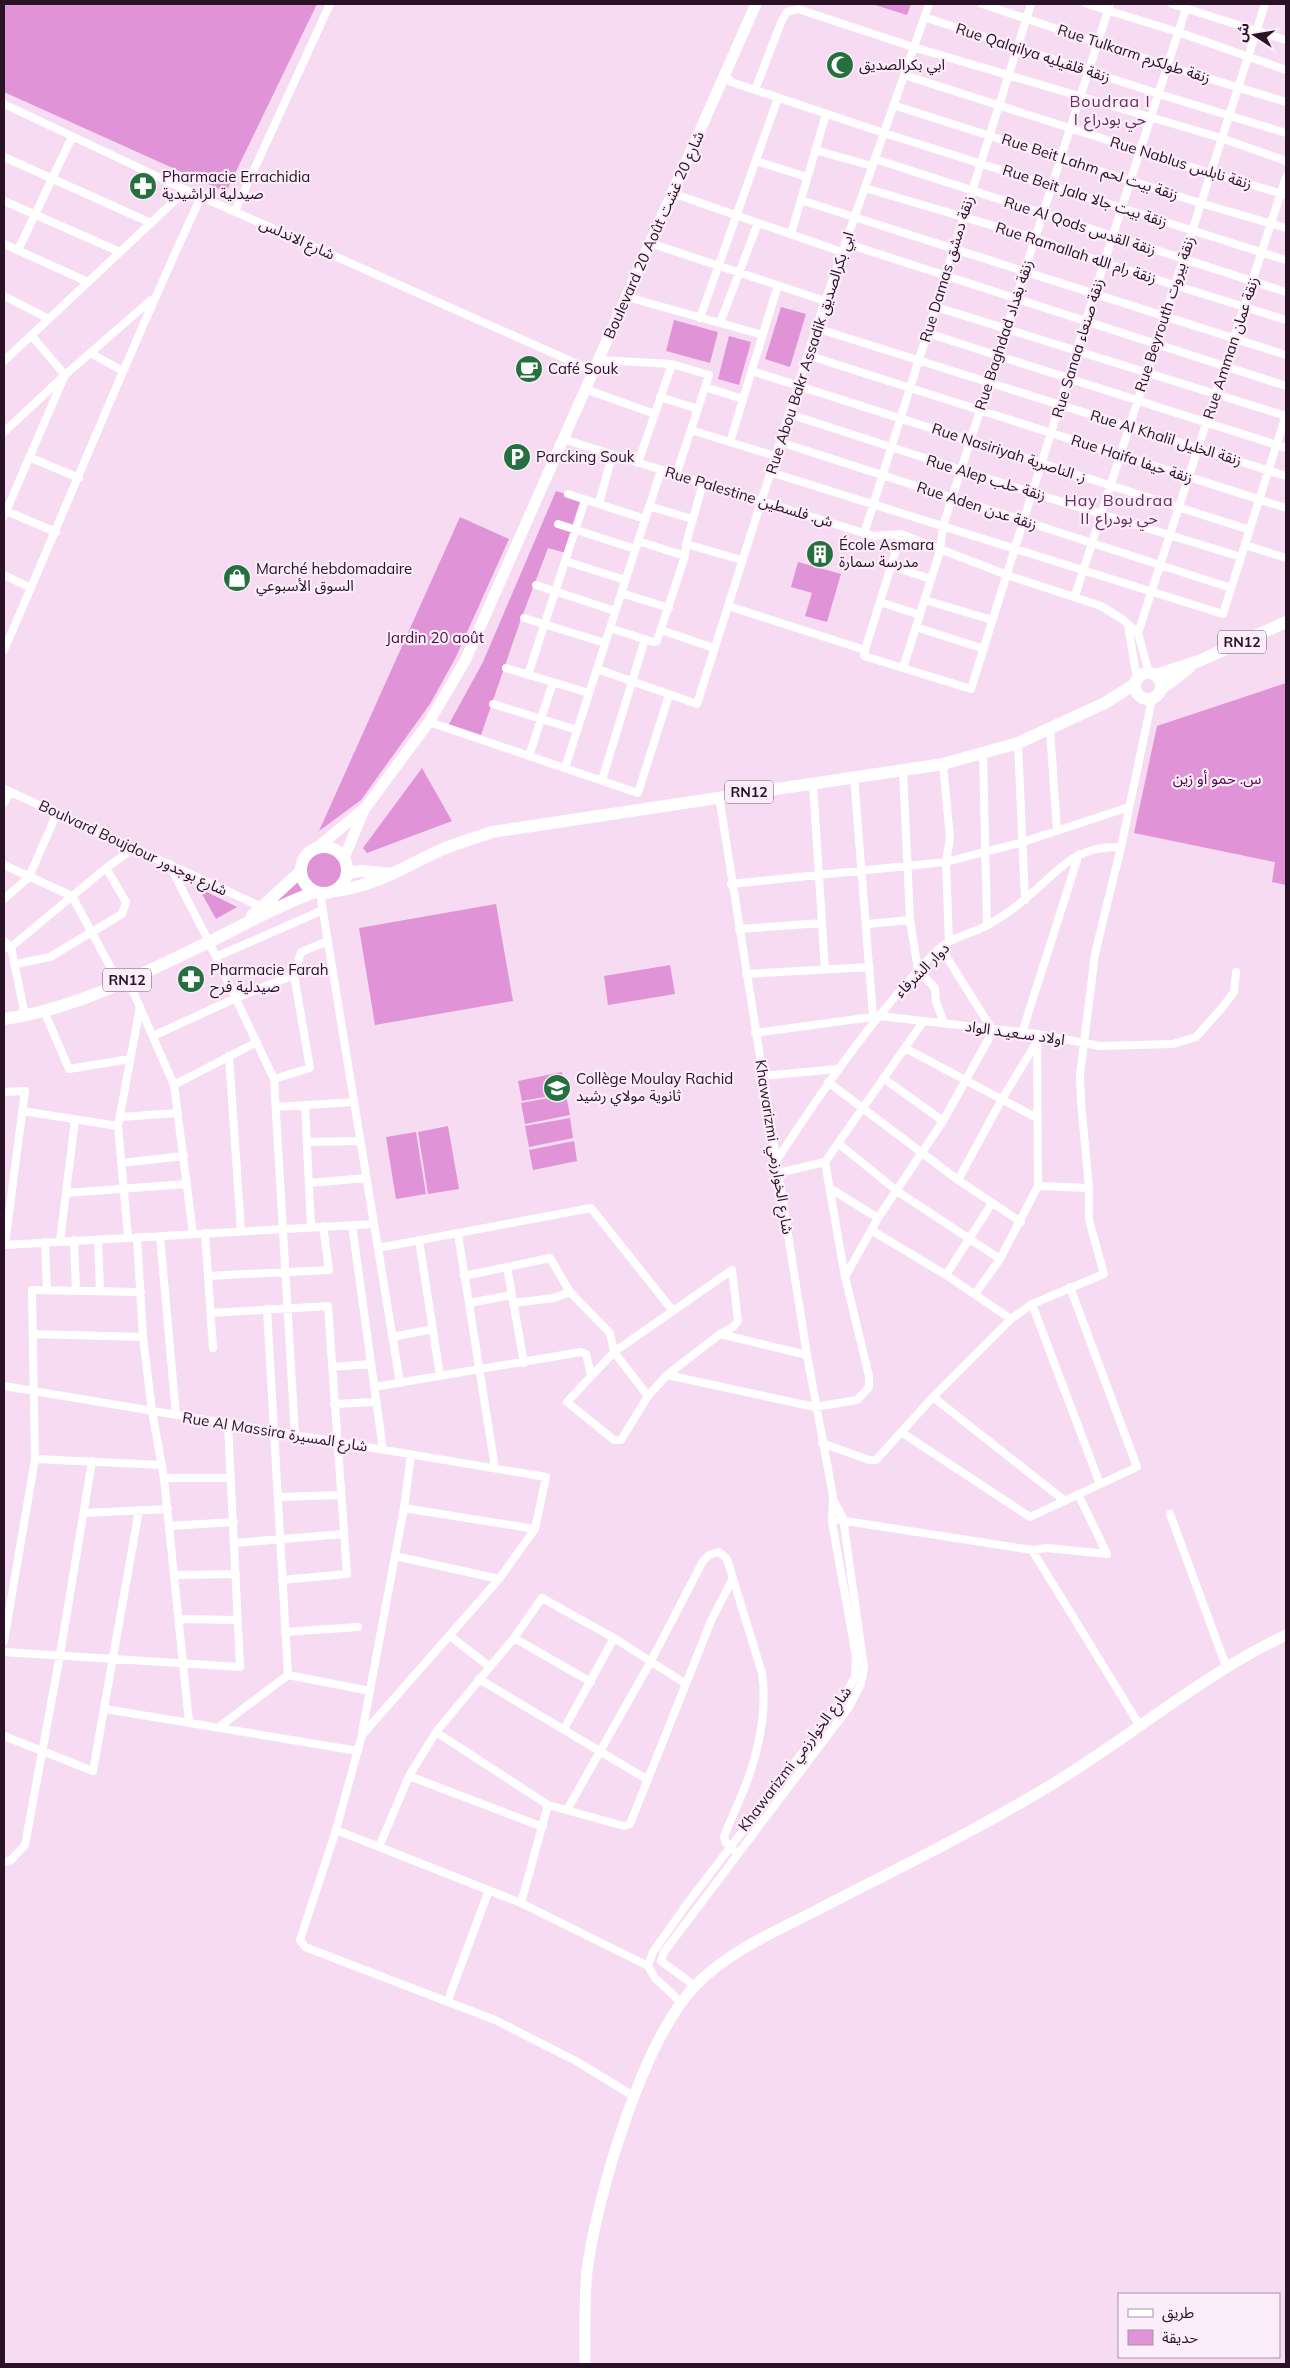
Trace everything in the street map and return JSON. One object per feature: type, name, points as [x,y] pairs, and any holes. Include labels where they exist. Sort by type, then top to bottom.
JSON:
[{"type":"main road","name":"Boulevard 20 Août شارع 20 غشت","points":[[366,807],[429,722],[465,660],[756,4]]},
{"type":"main road","name":"RN12","points":[[4,1019],[44,1011],[123,981],[209,942],[245,923],[318,893],[367,885],[442,849],[492,832],[719,796],[943,764],[1018,743],[1105,702],[1136,682],[1140,676],[1199,661],[1286,622]]},
{"type":"main road","name":"RN12","points":[[1105,702],[1146,698],[1199,661]]},
{"type":"main road","points":[[1152,674],[1161,684],[1161,689]]},
{"type":"main road","points":[[1136,682],[1135,689],[1146,698]]},
{"type":"main road","points":[[317,848],[366,807]]},
{"type":"main road","points":[[334,891],[343,884],[347,872],[344,858],[366,807]]},
{"type":"main road","points":[[317,848],[329,847],[344,858]]},
{"type":"main road","name":"RN12","points":[[245,923],[300,872],[304,857],[317,848]]},
{"type":"main road","points":[[347,872],[361,871],[392,874]]},
{"type":"main road","points":[[300,872],[305,884],[318,893]]},
{"type":"main road","points":[[585,2364],[585,2304],[592,2239],[601,2198],[635,2097],[654,2053],[682,2003],[695,1986],[748,1946],[1047,1788],[1226,1666],[1286,1635]]},
{"type":"street","points":[[235,211],[330,4]]},
{"type":"street","name":"Rue Abou Bakr Assadik ابي بكرالصديق","points":[[669,695],[697,704],[807,355],[928,4]]},
{"type":"street","name":"Rue Tulkarm زنقة طولكرم","points":[[982,4],[1168,66],[1286,102]]},
{"type":"street","name":"Rue Damas زنقة دمشق","points":[[864,534],[1031,4]]},
{"type":"street","points":[[1087,4],[1109,7],[1286,70]]},
{"type":"street","points":[[1172,4],[1286,40]]},
{"type":"street","name":"Rue Beyrouth زنقة بيروت","points":[[1075,596],[1265,4]]},
{"type":"street","name":"Rue Baghdad زنقة بغداد","points":[[903,668],[940,551],[943,526],[1109,7]]},
{"type":"street","name":"Rue Sanaa زنقة صنعاء","points":[[903,668],[971,688],[1186,8]]},
{"type":"street","points":[[755,90],[782,20],[787,12],[793,9],[804,10],[914,47],[1221,138],[1286,161]]},
{"type":"street","name":"Rue Qalqilya زنقة قلقيليه","points":[[924,17],[1159,94],[1286,133]]},
{"type":"street","name":"Rue Beit Jala زنقة بيت جالا","points":[[725,74],[731,82],[826,114],[1286,260]]},
{"type":"street","name":"Rue Nablus زنقة نابلس","points":[[904,75],[1210,173],[1284,194]]},
{"type":"street","points":[[700,318],[778,98]]},
{"type":"street","name":"شارع الاندلس","points":[[4,104],[201,197],[592,371]]},
{"type":"street","name":"Rue Beit Lahm زنقة بيت لحم","points":[[893,105],[1132,180],[1200,204],[1286,228]]},
{"type":"street","points":[[791,234],[826,114]]},
{"type":"street","points":[[18,250],[72,137]]},
{"type":"street","name":"Rue Al Qods زنقة القدس","points":[[815,150],[873,162],[972,191],[1286,292]]},
{"type":"street","points":[[4,157],[151,223]]},
{"type":"street","points":[[756,161],[807,177]]},
{"type":"street","name":"Rue Amman زنقة عمان","points":[[1138,633],[1235,338],[1243,307],[1284,194],[1286,177]]},
{"type":"street","name":"Rue Ramallah زنقة رام الله","points":[[865,188],[1035,238],[1104,263],[1286,320]]},
{"type":"street","points":[[5,357],[31,336],[186,190]]},
{"type":"street","points":[[672,193],[842,252]]},
{"type":"street","points":[[4,650],[79,478],[153,298],[201,197]]},
{"type":"street","points":[[801,200],[1286,355]]},
{"type":"street","points":[[4,201],[120,252]]},
{"type":"street","points":[[720,323],[758,223]]},
{"type":"street","points":[[650,243],[825,301]]},
{"type":"street","points":[[845,243],[1015,300],[1087,321],[1286,386]]},
{"type":"street","points":[[4,244],[88,282]]},
{"type":"street","points":[[730,442],[778,285]]},
{"type":"street","points":[[4,296],[49,319]]},
{"type":"street","points":[[627,297],[763,336]]},
{"type":"street","points":[[4,432],[90,352],[153,298]]},
{"type":"street","points":[[770,472],[1223,614],[1286,416],[936,307]]},
{"type":"street","name":"Rue Al Khalil زنقة الخليل","points":[[816,328],[1286,476]]},
{"type":"street","points":[[927,333],[1286,448]]},
{"type":"street","points":[[31,336],[65,375]]},
{"type":"street","points":[[90,352],[124,371]]},
{"type":"street","name":"Rue Haifa زنقة حيفا","points":[[807,355],[1286,508]]},
{"type":"street","points":[[598,360],[672,364],[709,375],[676,474]]},
{"type":"street","points":[[638,463],[672,364]]},
{"type":"street","name":"Rue Nasiriyah ز. الناصرية","points":[[752,371],[1250,530]]},
{"type":"street","points":[[56,532],[5,514],[65,375]]},
{"type":"street","points":[[705,387],[743,399]]},
{"type":"street","points":[[585,389],[655,414]]},
{"type":"street","points":[[660,397],[698,409]]},
{"type":"street","name":"Rue Alep زنقة حلب","points":[[789,414],[1033,493],[1241,556]]},
{"type":"street","points":[[691,430],[775,456]]},
{"type":"street","name":"Rue Palestine ش. فلسطين","points":[[563,439],[864,534],[882,537],[901,534],[940,551],[1007,575],[1075,596],[1108,610],[1138,633]]},
{"type":"street","name":"Rue Aden زنقة عدن","points":[[780,442],[1231,588]]},
{"type":"street","points":[[599,504],[612,455]]},
{"type":"street","points":[[29,457],[79,478]]},
{"type":"street","points":[[565,768],[661,470]]},
{"type":"street","points":[[610,628],[656,642],[669,608],[703,483]]},
{"type":"street","points":[[568,494],[645,519]]},
{"type":"street","points":[[528,675],[585,500]]},
{"type":"street","points":[[649,506],[692,519]]},
{"type":"street","points":[[558,524],[575,530],[684,556]]},
{"type":"street","points":[[901,534],[864,656],[903,668]]},
{"type":"street","points":[[686,544],[742,560]]},
{"type":"street","points":[[1245,545],[1286,558]]},
{"type":"street","points":[[565,561],[625,580]]},
{"type":"street","points":[[891,566],[931,579]]},
{"type":"street","points":[[4,575],[31,588]]},
{"type":"street","points":[[536,585],[615,611]]},
{"type":"street","points":[[621,593],[669,608]]},
{"type":"street","points":[[925,600],[992,620]]},
{"type":"street","points":[[880,602],[920,615]]},
{"type":"street","points":[[728,606],[865,650]]},
{"type":"street","points":[[524,618],[605,644]]},
{"type":"street","points":[[1128,625],[1136,682]]},
{"type":"street","points":[[916,627],[984,649]]},
{"type":"street","points":[[661,630],[714,648]]},
{"type":"street","points":[[1138,633],[1152,674]]},
{"type":"street","points":[[602,780],[645,640]]},
{"type":"street","points":[[506,668],[589,693]]},
{"type":"street","points":[[429,722],[638,792],[669,695],[596,669]]},
{"type":"street","points":[[529,756],[553,682]]},
{"type":"street","points":[[822,1443],[873,1460],[878,1458],[933,1397],[1011,1319],[1032,1304],[1104,1274],[1089,1220],[1089,1188],[1080,1102],[1084,1043],[1095,954],[1129,807],[1146,698]]},
{"type":"street","points":[[494,704],[577,730]]},
{"type":"street","points":[[1050,729],[1057,832]]},
{"type":"street","points":[[1018,743],[1025,900]]},
{"type":"street","points":[[983,753],[987,925]]},
{"type":"street","points":[[943,764],[950,838],[946,862],[949,942]]},
{"type":"street","points":[[902,770],[910,920],[918,970],[935,988],[936,1002],[944,1024]]},
{"type":"street","points":[[854,777],[876,1016]]},
{"type":"street","points":[[813,783],[825,970]]},
{"type":"street","points":[[4,803],[7,790]]},
{"type":"street","name":"Boulvard Boujdour شارع بوجدور","points":[[7,790],[262,907]]},
{"type":"street","name":"Khawarizmi شارع الخوارزمي","points":[[648,1966],[653,1952],[687,1904],[841,1702],[855,1677],[856,1656],[852,1602],[842,1518],[833,1496],[815,1407],[719,796]]},
{"type":"street","points":[[732,884],[908,868],[946,862],[986,853],[1057,832],[1129,807]]},
{"type":"street","points":[[4,899],[29,877],[57,813]]},
{"type":"street","name":"دوار الشرفاء","points":[[776,1161],[828,1082],[876,1016],[941,948],[949,942],[987,925],[1025,900],[1056,870],[1079,853],[1094,849],[1121,847]]},
{"type":"street","points":[[7,947],[134,848]]},
{"type":"street","points":[[1022,1033],[1079,853]]},
{"type":"street","points":[[168,864],[209,942],[274,1079],[295,1435]]},
{"type":"street","points":[[4,865],[72,896],[92,934],[140,1006],[174,1085],[193,1234]]},
{"type":"street","points":[[16,964],[50,957],[119,917],[125,909],[125,899],[106,868]]},
{"type":"street","points":[[318,893],[323,910],[400,1383]]},
{"type":"street","points":[[216,957],[323,910]]},
{"type":"street","points":[[867,924],[910,920]]},
{"type":"street","points":[[739,929],[822,922]]},
{"type":"street","points":[[4,941],[16,964],[25,1016]]},
{"type":"street","points":[[274,1079],[310,1068],[294,975],[301,952],[328,941]]},
{"type":"street","points":[[845,1277],[878,1218],[923,1154],[943,1121],[993,1031],[941,948]]},
{"type":"street","points":[[746,974],[870,967]]},
{"type":"street","name":"اولاد سـعيـد الواد","points":[[755,1034],[876,1016],[993,1031],[1037,1034],[1100,1046],[1173,1044],[1196,1038],[1234,992],[1236,972]]},
{"type":"street","points":[[153,1036],[236,998],[294,975]]},
{"type":"street","points":[[128,1237],[118,1126],[140,1006]]},
{"type":"street","points":[[44,1011],[68,1069],[130,1059]]},
{"type":"street","points":[[778,1173],[825,1162],[861,1108],[924,1022]]},
{"type":"street","points":[[975,1294],[1000,1259],[1038,1186],[1037,1034]]},
{"type":"street","points":[[174,1085],[257,1042]]},
{"type":"street","points":[[958,1180],[1036,1043]]},
{"type":"street","points":[[905,1048],[1037,1118]]},
{"type":"street","points":[[229,1056],[241,1231]]},
{"type":"street","points":[[762,1076],[838,1069]]},
{"type":"street","points":[[883,1078],[943,1121]]},
{"type":"street","points":[[828,1082],[958,1180],[1020,1222]]},
{"type":"street","points":[[4,1092],[25,1090],[4,1244],[374,1224]]},
{"type":"street","points":[[276,1108],[354,1102]]},
{"type":"street","points":[[305,1105],[311,1227]]},
{"type":"street","points":[[22,1111],[118,1126]]},
{"type":"street","points":[[121,1117],[178,1114]]},
{"type":"street","points":[[60,1241],[74,1120]]},
{"type":"street","points":[[307,1142],[360,1141]]},
{"type":"street","points":[[838,1143],[897,1191],[1000,1259]]},
{"type":"street","points":[[121,1164],[184,1156]]},
{"type":"street","points":[[667,1375],[815,1407],[857,1400],[869,1387],[869,1376],[845,1277],[825,1162]]},
{"type":"street","points":[[4,1178],[14,1179]]},
{"type":"street","points":[[309,1183],[366,1178]]},
{"type":"street","points":[[66,1193],[187,1184]]},
{"type":"street","points":[[1038,1186],[1089,1188]]},
{"type":"street","points":[[831,1189],[878,1218]]},
{"type":"street","points":[[946,1275],[992,1203]]},
{"type":"street","points":[[378,1248],[591,1208],[673,1311]]},
{"type":"street","points":[[352,1225],[383,1450]]},
{"type":"street","points":[[208,1276],[329,1270],[323,1226]]},
{"type":"street","points":[[871,1230],[946,1275],[1011,1319]]},
{"type":"street","points":[[205,1233],[213,1348]]},
{"type":"street","points":[[458,1234],[495,1468]]},
{"type":"street","points":[[160,1236],[176,1415]]},
{"type":"street","points":[[137,1237],[143,1336],[152,1411],[168,1509],[189,1722]]},
{"type":"street","points":[[98,1239],[100,1291]]},
{"type":"street","points":[[74,1240],[76,1291]]},
{"type":"street","points":[[419,1240],[440,1376]]},
{"type":"street","points":[[45,1242],[47,1290]]},
{"type":"street","points":[[464,1276],[550,1258],[570,1292],[610,1333],[614,1352],[648,1396]]},
{"type":"street","points":[[508,1267],[524,1363]]},
{"type":"street","points":[[732,1270],[738,1321],[733,1327],[720,1334],[667,1375],[648,1396],[621,1440],[614,1440],[568,1404],[568,1400],[614,1352],[673,1311],[732,1270]]},
{"type":"street","points":[[900,1432],[1027,1516],[1037,1515],[1136,1467],[1070,1287]]},
{"type":"street","points":[[4,1641],[35,1459],[32,1290],[141,1292]]},
{"type":"street","points":[[468,1303],[554,1298],[570,1292]]},
{"type":"street","points":[[1032,1304],[1100,1484]]},
{"type":"street","points":[[211,1314],[327,1305],[346,1576],[282,1580]]},
{"type":"street","points":[[267,1309],[288,1675]]},
{"type":"street","points":[[392,1337],[433,1329]]},
{"type":"street","points":[[33,1334],[143,1336]]},
{"type":"street","points":[[720,1334],[807,1355]]},
{"type":"street","points":[[374,1387],[583,1352],[586,1354],[591,1375]]},
{"type":"street","points":[[332,1367],[371,1364]]},
{"type":"street","name":"Rue Al Massira شارع المسيرة","points":[[4,1386],[546,1477],[535,1529]]},
{"type":"street","points":[[933,1397],[1065,1501]]},
{"type":"street","points":[[334,1404],[376,1402]]},
{"type":"street","points":[[4,1652],[240,1667],[228,1424]]},
{"type":"street","points":[[411,1454],[404,1508],[362,1735],[336,1830],[300,1935],[301,1944],[448,2000],[537,2040],[635,2097]]},
{"type":"street","points":[[35,1459],[162,1465]]},
{"type":"street","points":[[4,1862],[11,1860],[25,1845],[60,1656],[92,1461]]},
{"type":"street","points":[[164,1478],[231,1478]]},
{"type":"street","points":[[832,1522],[842,1518],[1032,1550],[1047,1548],[1107,1554],[1078,1494]]},
{"type":"street","points":[[278,1496],[341,1495]]},
{"type":"street","name":"Khawarizmi شارع الخوارزمي","points":[[661,1961],[664,1952],[796,1780],[849,1707],[861,1684],[864,1667],[852,1602],[832,1522],[833,1496]]},
{"type":"street","points":[[362,1735],[498,1579],[535,1529],[404,1508]]},
{"type":"street","points":[[84,1513],[168,1509]]},
{"type":"street","points":[[4,1736],[93,1771],[139,1510]]},
{"type":"street","points":[[1170,1514],[1226,1666]]},
{"type":"street","points":[[169,1526],[234,1522]]},
{"type":"street","points":[[234,1543],[344,1534]]},
{"type":"street","points":[[1032,1550],[1140,1726]]},
{"type":"street","points":[[568,1810],[708,1555],[719,1552],[724,1555],[732,1578],[762,1673],[764,1690],[763,1716],[749,1774],[724,1837],[730,1847],[738,1854]]},
{"type":"street","points":[[395,1556],[498,1579]]},
{"type":"street","points":[[174,1575],[236,1574]]},
{"type":"street","points":[[436,1732],[548,1805],[628,1826],[711,1621],[732,1578]]},
{"type":"street","points":[[379,1847],[409,1776],[436,1732],[514,1638],[542,1598],[614,1638],[686,1684]]},
{"type":"street","points":[[179,1619],[238,1620]]},
{"type":"street","points":[[285,1632],[358,1627]]},
{"type":"street","points":[[450,1636],[490,1667]]},
{"type":"street","points":[[514,1638],[591,1682]]},
{"type":"street","points":[[564,1729],[614,1638]]},
{"type":"street","points":[[219,1727],[288,1675],[370,1691]]},
{"type":"street","points":[[480,1679],[648,1780]]},
{"type":"street","points":[[105,1708],[358,1751]]},
{"type":"street","points":[[786,1773],[796,1780]]},
{"type":"street","points":[[409,1776],[543,1826]]},
{"type":"street","points":[[521,1903],[548,1805]]},
{"type":"street","points":[[336,1830],[521,1903],[648,1966],[655,1978],[682,2003]]},
{"type":"street","points":[[448,2000],[489,1890]]},
{"type":"street","points":[[687,1904],[694,1912]]},
{"type":"street","points":[[648,1966],[661,1961],[667,1968],[695,1986]]},
{"type":"green space","points":[[4,4],[317,4],[226,192],[4,92]]},
{"type":"green space","points":[[872,4],[911,4],[907,15]]},
{"type":"green space","points":[[781,307],[806,314],[790,367],[765,359]]},
{"type":"green space","points":[[674,320],[718,332],[710,363],[666,351]]},
{"type":"green space","points":[[729,336],[751,342],[739,385],[718,379]]},
{"type":"green space","points":[[556,491],[584,500],[566,553],[548,548],[481,735],[449,724],[483,662]]},
{"type":"green space","name":"Jardin 20 août","points":[[460,517],[509,539],[455,659],[430,704],[361,800],[319,831]]},
{"type":"green space","points":[[798,562],[841,574],[827,622],[805,616],[812,593],[791,587]]},
{"type":"green space","name":"س. حمو أو زين","points":[[1286,683],[1286,885],[1272,882],[1275,862],[1134,833],[1157,726]]},
{"type":"green space","points":[[422,768],[452,821],[367,853],[363,848]]},
{"type":"green space","points":[[324,852],[337,857],[342,870],[337,883],[324,888],[311,883],[306,870],[311,857]]},
{"type":"green space","points":[[297,882],[304,893],[263,909]]},
{"type":"green space","points":[[205,891],[237,907],[216,919],[202,894]]},
{"type":"green space","points":[[496,904],[513,1001],[375,1025],[359,928]]},
{"type":"green space","points":[[670,965],[675,994],[608,1005],[604,976]]},
{"type":"green space","points":[[562,1072],[566,1093],[522,1101],[518,1081]]},
{"type":"green space","points":[[566,1095],[570,1115],[525,1124],[521,1103]]},
{"type":"green space","points":[[570,1118],[573,1138],[529,1147],[525,1126]]},
{"type":"green space","points":[[448,1126],[459,1189],[428,1194],[418,1132]]},
{"type":"green space","points":[[416,1132],[426,1194],[396,1199],[386,1137]]},
{"type":"green space","points":[[574,1141],[577,1161],[533,1170],[529,1150]]},
{"type":"place","name":"ابي بكرالصديق","points":[[840,65]]},
{"type":"place","name":"Pharmacie Errachidia صيدلية الراشيدية","points":[[143,186]]},
{"type":"place","name":"Café Souk","points":[[529,369]]},
{"type":"place","name":"Parcking Souk","points":[[517,457]]},
{"type":"place","name":"École Asmara مدرسة سمارة","points":[[820,554]]},
{"type":"place","name":"Marché hebdomadaire السوق الأسبوعي","points":[[237,578]]},
{"type":"place","name":"Pharmacie Farah صيدلية فرح","points":[[191,979]]},
{"type":"place","name":"Collège Moulay Rachid ثانوية مولاي رشيد","points":[[557,1088]]},
{"type":"district","name":"Boudraa I I حي بودراع","points":[[1110,110]]},
{"type":"district","name":"Hay Boudraa II حي بودراع","points":[[1119,509]]}]
